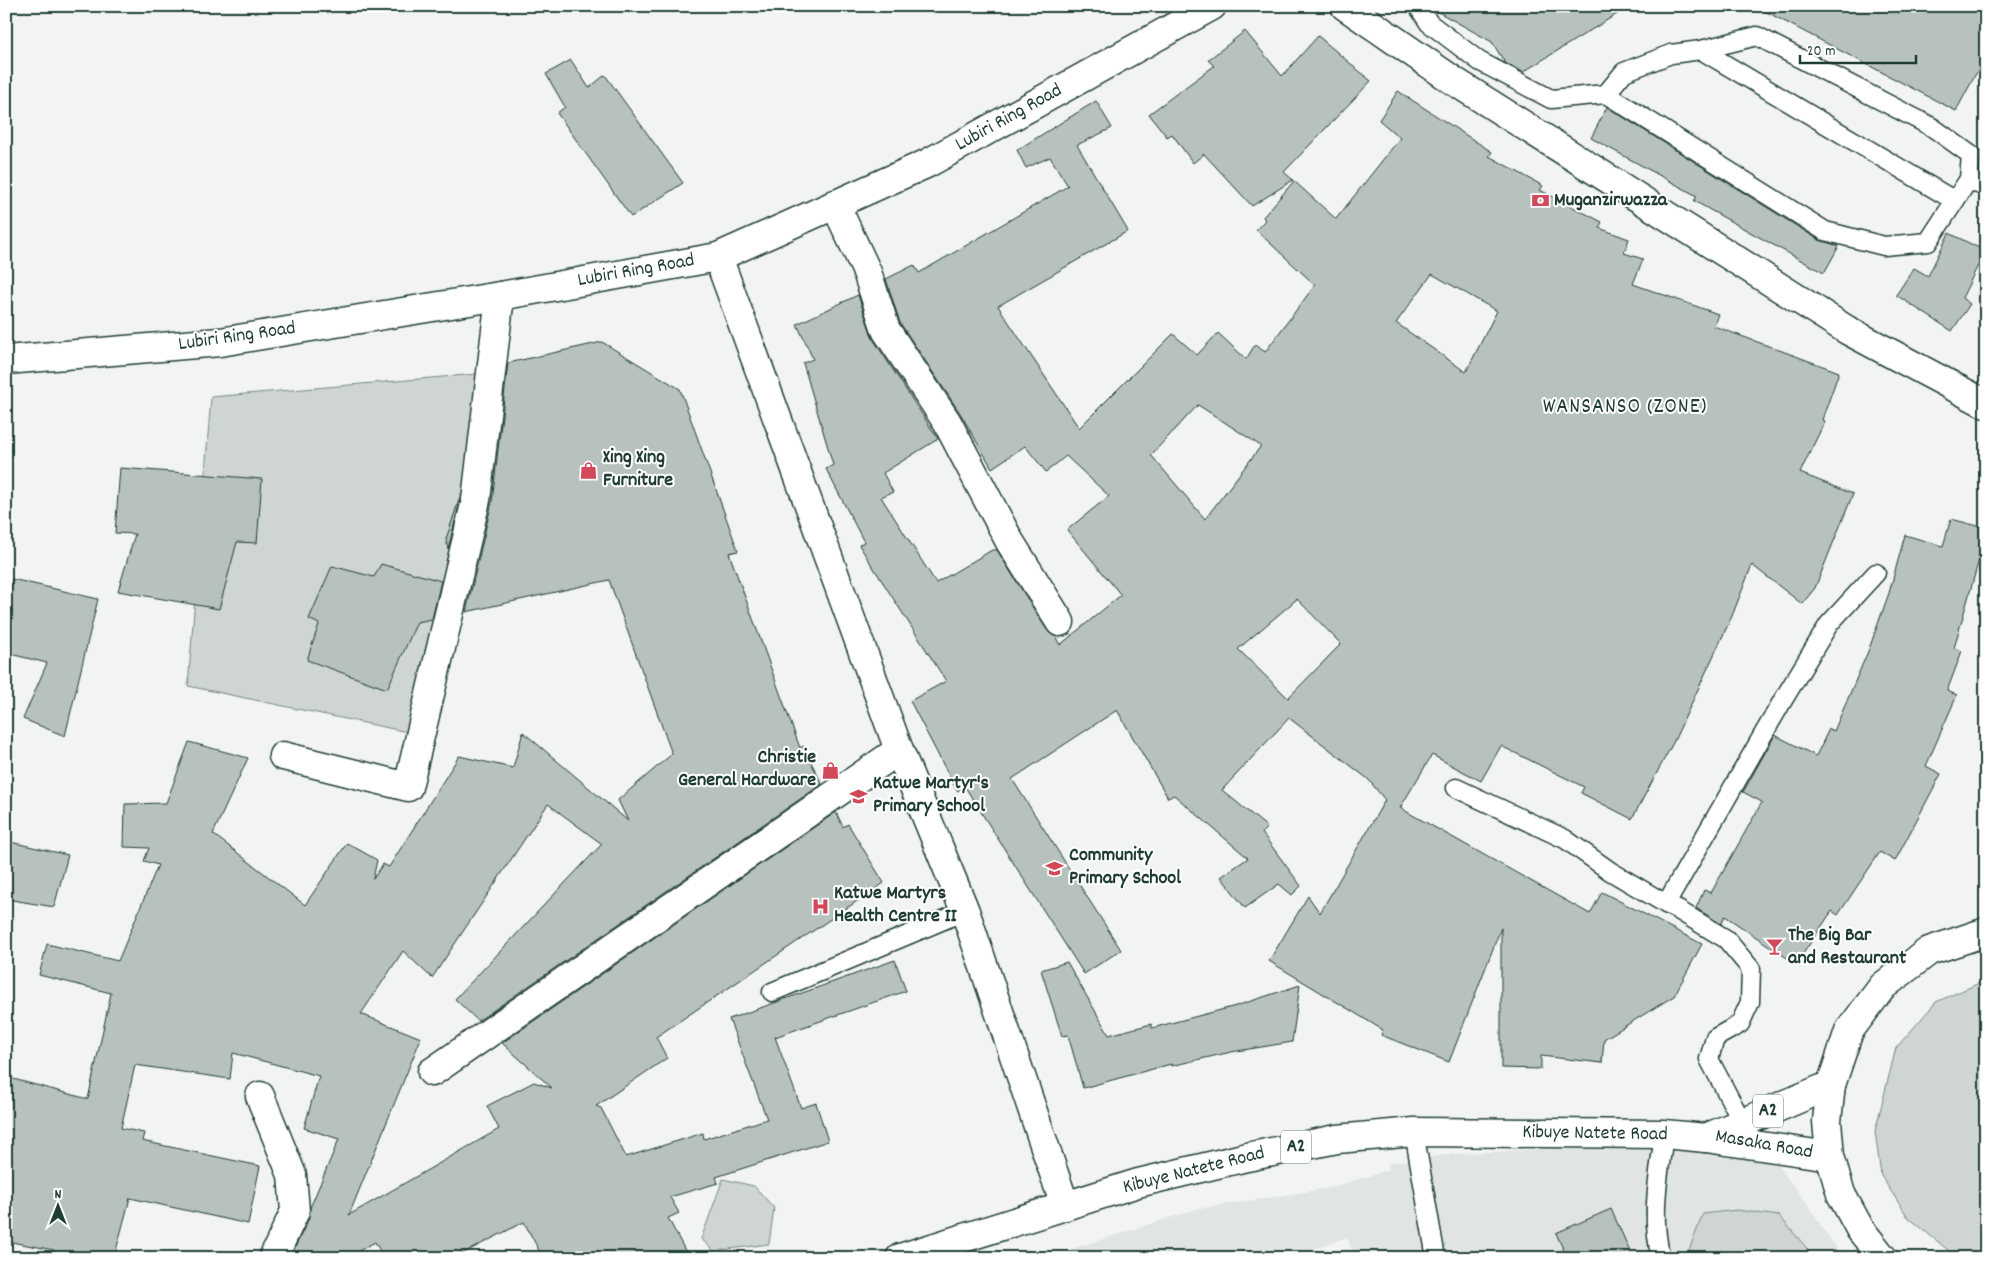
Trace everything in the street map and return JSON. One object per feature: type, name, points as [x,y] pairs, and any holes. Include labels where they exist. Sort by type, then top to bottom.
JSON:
[{"type":"main road","name":"Lubiri Ring Road","points":[[6,360],[220,342],[500,296],[718,257],[928,163],[1212,6]]},
{"type":"main road","points":[[1345,6],[1454,81],[1848,330],[1986,404]]},
{"type":"main road","points":[[835,204],[867,272],[886,330],[947,422],[1010,542],[1060,622]]},
{"type":"main road","points":[[718,257],[899,750],[965,911],[1065,1206]]},
{"type":"main road","points":[[282,756],[408,786],[476,500],[500,296]]},
{"type":"main road","points":[[432,1072],[899,750]]},
{"type":"main road","points":[[1883,1258],[1860,1229],[1841,1194],[1830,1156],[1827,1121],[1831,1085],[1849,1031],[1883,986],[1929,951],[1985,930]]},
{"type":"main road","name":"Masaka Road","points":[[1706,1138],[1831,1085]]},
{"type":"main road","points":[[260,1096],[292,1175],[295,1211],[273,1258]]},
{"type":"main road","name":"Kibuye Natete Road","points":[[900,1258],[1138,1183],[1246,1157],[1337,1139],[1414,1132],[1664,1134],[1706,1138]]},
{"type":"main road","name":"Masaka Road","points":[[1706,1138],[1830,1156]]},
{"type":"lane","points":[[1418,6],[1429,24],[1479,62],[1551,100],[1606,94],[1826,231],[1884,246],[1928,242],[1969,179],[1971,155],[1932,126],[1757,36],[1701,50],[1670,54],[1624,72],[1606,94]]},
{"type":"lane","points":[[1701,50],[1955,200]]},
{"type":"lane","points":[[1969,179],[1986,188]]},
{"type":"lane","points":[[1666,904],[1692,856],[1829,624],[1876,573]]},
{"type":"lane","points":[[1456,788],[1565,839],[1610,871],[1726,939],[1751,970],[1750,1002],[1740,1024],[1715,1038],[1709,1059],[1742,1122]]},
{"type":"lane","points":[[772,992],[965,911]]},
{"type":"lane","points":[[1414,1132],[1436,1258]]},
{"type":"lane","points":[[1661,1258],[1656,1239],[1654,1211],[1664,1134]]},
{"type":"shaded area","points":[[500,372],[417,734],[188,686],[211,397]]},
{"type":"shaded area","points":[[1986,980],[1986,1258],[1960,1258],[1955,1256],[1908,1217],[1881,1176],[1875,1131],[1896,1048],[1936,1002]]},
{"type":"shaded area","points":[[1562,1148],[1683,1150],[1776,1163],[1802,1197],[1843,1258],[1355,1258],[1347,1237],[1293,1258],[1065,1258],[1063,1252],[1197,1209],[1330,1188],[1389,1170],[1388,1163],[1453,1154]]},
{"type":"shaded area","points":[[723,1179],[754,1186],[774,1208],[769,1244],[714,1251],[701,1239]]},
{"type":"shaded area","points":[[1737,1210],[1779,1216],[1805,1246],[1812,1258],[1686,1258],[1703,1214]]},
{"type":"building","points":[[1431,6],[1630,6],[1523,72],[1505,63],[1492,42],[1433,9]]},
{"type":"building","points":[[1755,6],[1986,6],[1986,55],[1956,111]]},
{"type":"building","points":[[1245,31],[1282,76],[1318,36],[1371,81],[1284,172],[1293,180],[1252,206],[1204,154],[1193,163],[1172,134],[1167,137],[1149,114],[1214,66],[1208,60]]},
{"type":"building","points":[[571,60],[589,88],[605,75],[683,183],[631,217],[557,113],[565,107],[546,74]]},
{"type":"building","points":[[1398,91],[1492,152],[1489,156],[1543,186],[1540,190],[1602,222],[1599,228],[1629,239],[1624,253],[1643,259],[1633,284],[1718,314],[1714,326],[1839,372],[1822,420],[1825,421],[1800,473],[1853,494],[1815,588],[1802,604],[1752,565],[1732,616],[1674,741],[1632,819],[1581,793],[1584,787],[1501,746],[1481,781],[1432,755],[1400,808],[1590,914],[1602,892],[1702,944],[1674,996],[1604,1039],[1602,1063],[1541,1056],[1541,1069],[1501,1068],[1501,928],[1449,1062],[1381,1035],[1383,1030],[1269,961],[1308,896],[1320,913],[1385,800],[1368,779],[1289,718],[1222,790],[1267,827],[1262,833],[1301,886],[1292,895],[1279,884],[1245,908],[1221,877],[1248,858],[1174,795],[1168,798],[1117,710],[1012,779],[1121,950],[1084,974],[965,787],[957,791],[910,701],[946,681],[859,545],[864,542],[826,469],[833,465],[803,363],[813,359],[797,324],[858,295],[873,339],[938,439],[883,473],[893,492],[881,497],[936,583],[992,550],[997,550],[1047,630],[1055,636],[1060,645],[1121,595],[1067,530],[1109,496],[1066,456],[1046,472],[1025,446],[992,468],[960,413],[900,323],[886,279],[914,265],[919,273],[1068,186],[1050,157],[1026,168],[1017,150],[1096,101],[1112,128],[1077,145],[1128,231],[998,306],[1079,428],[1173,334],[1197,355],[1218,333],[1246,359],[1255,345],[1265,352],[1315,285],[1256,230],[1265,220],[1263,217],[1294,181],[1336,219],[1400,138],[1379,120]],"holes":[[[1432,274],[1497,311],[1466,372],[1396,323]],[[1198,405],[1261,446],[1205,519],[1151,455]],[[1297,599],[1341,644],[1288,698],[1238,649]]]},
{"type":"building","points":[[1607,107],[1819,240],[1839,246],[1824,273],[1694,201],[1697,196],[1591,138]]},
{"type":"building","points":[[1949,233],[1985,251],[1962,298],[1970,304],[1952,331],[1896,295],[1914,268],[1928,276]]},
{"type":"building","points":[[602,342],[680,389],[738,551],[729,553],[800,748],[803,746],[822,784],[478,1021],[455,999],[602,844],[548,804],[432,978],[403,951],[361,1014],[421,1038],[349,1215],[499,1129],[487,1106],[534,1082],[552,1088],[502,1043],[836,812],[843,827],[848,824],[884,883],[656,1037],[667,1058],[596,1106],[601,1108],[626,1157],[703,1133],[704,1139],[767,1119],[729,1019],[895,960],[906,991],[775,1037],[801,1108],[816,1103],[828,1141],[716,1177],[718,1183],[670,1197],[679,1213],[668,1218],[689,1258],[543,1258],[524,1222],[454,1258],[384,1258],[375,1242],[346,1258],[290,1258],[309,1218],[310,1208],[339,1139],[304,1128],[319,1076],[233,1053],[230,1079],[135,1065],[121,1128],[144,1133],[142,1141],[260,1166],[248,1224],[130,1198],[114,1258],[52,1258],[54,1250],[6,1241],[6,1077],[88,1099],[111,993],[39,975],[47,944],[118,961],[158,865],[144,861],[149,848],[124,847],[125,804],[166,803],[189,742],[248,758],[213,834],[305,905],[347,843],[377,860],[373,879],[383,864],[389,867],[459,756],[513,768],[523,732],[628,821],[618,800],[672,754],[609,580],[466,612],[492,502],[508,363]]},
{"type":"building","points":[[120,468],[262,479],[257,543],[237,542],[219,609],[118,591],[135,534],[115,533]]},
{"type":"building","points":[[461,494],[461,497],[448,549],[446,539]]},
{"type":"building","points":[[1951,519],[1986,528],[1986,535],[1954,648],[1962,651],[1947,691],[1957,695],[1926,766],[1941,774],[1895,861],[1880,852],[1838,915],[1832,911],[1796,964],[1725,916],[1721,924],[1696,908],[1704,890],[1711,893],[1762,802],[1743,792],[1775,735],[1816,756],[1829,729],[1834,731],[1869,649],[1889,593],[1905,535],[1943,546]]},
{"type":"building","points":[[381,564],[441,581],[432,619],[417,622],[387,689],[307,660],[319,624],[309,619],[332,566],[374,577]]},
{"type":"building","points":[[12,579],[98,599],[65,736],[23,719],[47,663],[6,653],[6,603]]},
{"type":"building","points":[[6,841],[68,855],[54,907],[6,899]]},
{"type":"building","points":[[1067,962],[1109,1035],[1151,1024],[1152,1028],[1236,1006],[1300,985],[1292,1042],[1231,1052],[1171,1066],[1171,1064],[1083,1088],[1068,1035],[1062,1036],[1041,970]]},
{"type":"building","points":[[1611,1209],[1633,1258],[1567,1258],[1556,1233]]},
{"type":"place","name":"Muganzirwazza","points":[[1540,201]]},
{"type":"place","name":"Xing Xing Furniture","points":[[589,470]]},
{"type":"place","name":"Christie General Hardware","points":[[830,770]]},
{"type":"place","name":"Katwe Martyr's Primary School","points":[[859,796]]},
{"type":"place","name":"Community Primary School","points":[[1055,868]]},
{"type":"place","name":"Katwe Martyrs Health Centre II","points":[[820,906]]},
{"type":"place","name":"The Big Bar and Restaurant","points":[[1774,947]]},
{"type":"district","name":"WANSANSO (ZONE)","points":[[1625,407]]}]
